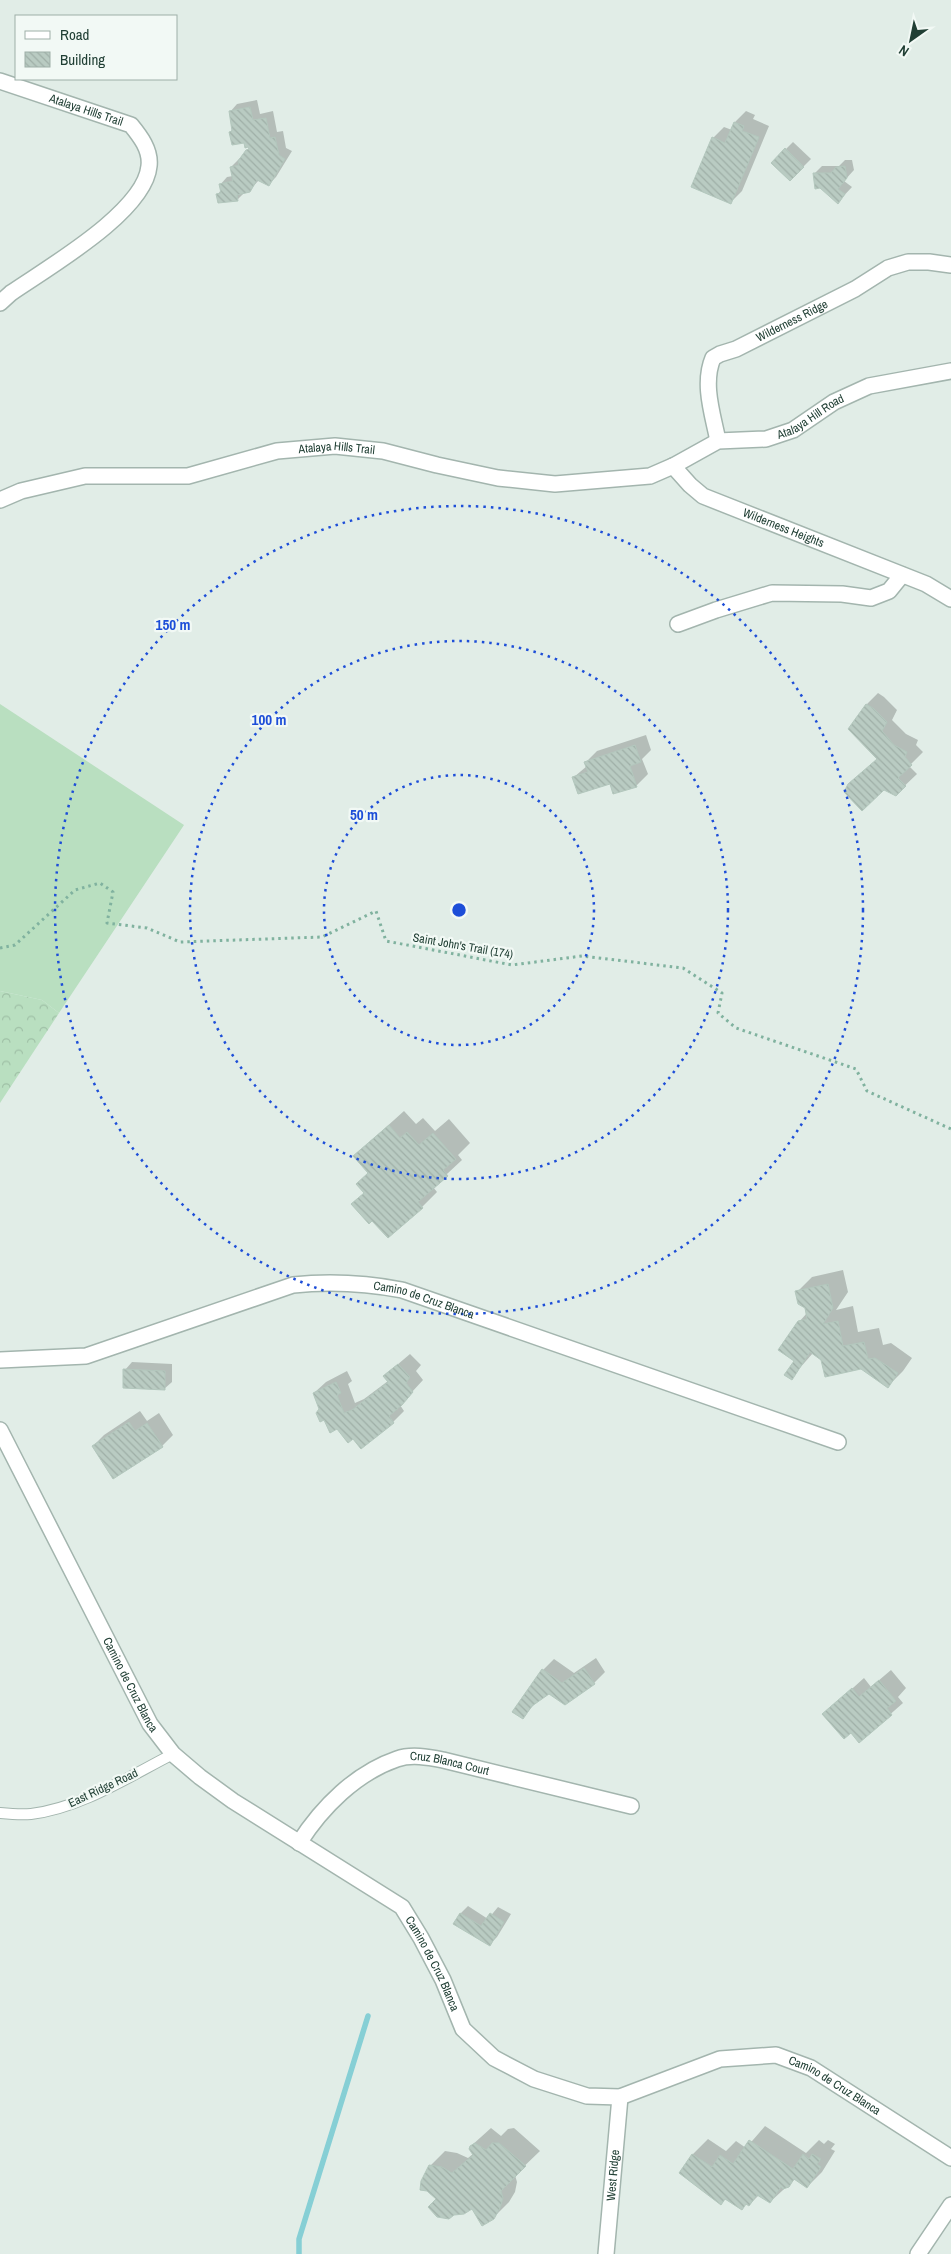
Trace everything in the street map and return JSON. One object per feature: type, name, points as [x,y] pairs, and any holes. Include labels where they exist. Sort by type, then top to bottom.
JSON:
[{"type":"street","name":"Atalaya Hills Trail","points":[[0,81],[131,125],[143,140],[150,165],[142,187],[124,210],[90,238],[11,293],[0,303]]},
{"type":"street","name":"Wilderness Ridge","points":[[718,441],[708,378],[709,367],[714,358],[856,289],[888,268],[908,262],[951,265]]},
{"type":"street","name":"Atalaya Hill Road","points":[[673,466],[718,441],[766,439],[793,430],[834,402],[869,386],[951,371]]},
{"type":"street","name":"Atalaya Hills Trail","points":[[0,500],[21,491],[85,476],[188,476],[277,452],[335,446],[383,450],[437,465],[498,478],[555,484],[650,476],[673,466]]},
{"type":"street","name":"Wilderness Heights","points":[[673,466],[703,496],[902,574],[926,584],[951,599]]},
{"type":"street","points":[[678,624],[772,593],[842,594],[870,598],[889,591],[902,574]]},
{"type":"street","name":"Camino de Cruz Blanca","points":[[0,1360],[86,1356],[294,1285],[326,1281],[365,1283],[402,1290],[838,1442]]},
{"type":"street","name":"Camino de Cruz Blanca","points":[[0,1430],[150,1724],[173,1754],[200,1777],[299,1843],[402,1907],[421,1938],[463,2029],[494,2058],[534,2079],[587,2096],[620,2097],[720,2059],[776,2054],[811,2068],[951,2158]]},
{"type":"street","name":"Cruz Blanca Court","points":[[299,1843],[313,1820],[331,1801],[364,1776],[398,1759],[422,1756],[631,1806]]},
{"type":"street","name":"West Ridge","points":[[606,2254],[620,2097]]},
{"type":"street","points":[[918,2254],[951,2205]]},
{"type":"lane","name":"East Ridge Road","points":[[0,1813],[30,1814],[64,1806],[97,1793],[173,1754]]},
{"type":"path","name":"Saint John's Trail (174)","points":[[0,948],[15,946],[75,890],[100,883],[113,892],[107,923],[146,928],[180,942],[322,937],[376,911],[386,941],[512,965],[582,956],[683,968],[722,994],[718,1013],[736,1028],[856,1068],[867,1091],[951,1129]]},
{"type":"green space","points":[[0,704],[184,825],[59,1013],[42,1000],[0,991]]},
{"type":"green space","points":[[0,991],[42,1000],[59,1013],[0,1103]]},
{"type":"building","points":[[250,107],[253,120],[266,118],[270,138],[275,137],[279,155],[285,159],[269,186],[257,180],[250,192],[237,195],[238,201],[218,203],[216,194],[221,193],[219,184],[233,181],[230,167],[239,165],[238,161],[246,150],[249,149],[248,147],[245,148],[244,143],[232,145],[229,132],[232,131],[229,111]]},
{"type":"building","points":[[734,122],[744,126],[742,131],[759,137],[731,204],[691,187],[712,137],[725,143]]},
{"type":"building","points":[[785,148],[804,167],[790,181],[771,163]]},
{"type":"building","points":[[845,166],[847,178],[838,189],[845,194],[838,204],[820,188],[815,189],[813,173],[831,173],[836,167]]},
{"type":"building","points":[[866,704],[873,708],[887,722],[882,731],[894,745],[907,752],[905,757],[912,765],[898,778],[906,786],[896,796],[884,790],[862,811],[844,792],[848,784],[877,759],[848,729]]},
{"type":"building","points":[[635,745],[641,762],[630,766],[637,787],[613,794],[610,784],[578,794],[572,777],[588,772],[584,762]]},
{"type":"building","points":[[389,1125],[400,1138],[407,1132],[419,1145],[433,1133],[456,1159],[443,1170],[448,1176],[418,1202],[423,1208],[388,1238],[372,1221],[369,1224],[351,1204],[364,1193],[356,1184],[368,1173],[353,1156]]},
{"type":"building","points":[[828,1284],[833,1308],[823,1324],[838,1321],[843,1346],[864,1342],[868,1359],[875,1358],[898,1373],[888,1388],[861,1369],[825,1377],[821,1360],[810,1352],[792,1380],[784,1375],[794,1361],[778,1350],[798,1321],[807,1319],[805,1308],[798,1304],[795,1291]]},
{"type":"building","points":[[398,1364],[410,1377],[406,1383],[413,1392],[389,1416],[394,1423],[361,1449],[353,1439],[348,1443],[337,1429],[330,1433],[324,1420],[320,1422],[316,1413],[319,1409],[313,1393],[336,1382],[341,1393],[337,1395],[344,1413],[352,1410],[388,1382],[383,1376]]},
{"type":"building","points":[[123,1369],[165,1371],[165,1390],[123,1388]]},
{"type":"building","points":[[129,1422],[135,1431],[147,1423],[163,1447],[113,1479],[92,1446]]},
{"type":"building","points":[[584,1668],[595,1684],[565,1705],[549,1694],[532,1706],[523,1719],[512,1712],[542,1669],[562,1683]]},
{"type":"building","points":[[879,1680],[896,1701],[887,1708],[892,1715],[859,1743],[851,1733],[844,1739],[822,1714],[852,1688],[859,1697]]},
{"type":"building","points":[[460,1913],[481,1926],[490,1913],[504,1922],[490,1946],[453,1924]]},
{"type":"building","points":[[749,2140],[793,2169],[803,2154],[809,2159],[812,2154],[821,2159],[817,2164],[821,2167],[807,2188],[794,2179],[789,2187],[783,2189],[781,2187],[770,2203],[757,2195],[749,2206],[746,2204],[742,2210],[725,2199],[721,2205],[679,2173],[692,2154],[712,2167],[720,2155],[733,2164]]},
{"type":"building","points":[[475,2143],[486,2150],[492,2143],[499,2143],[526,2166],[501,2191],[503,2198],[494,2219],[482,2226],[472,2209],[464,2214],[454,2215],[449,2219],[437,2217],[428,2207],[436,2199],[427,2191],[420,2190],[421,2181],[429,2165],[442,2167],[452,2173],[473,2155],[469,2149]]},
{"type":"waterway","points":[[299,2254],[299,2239],[368,2016]]}]
